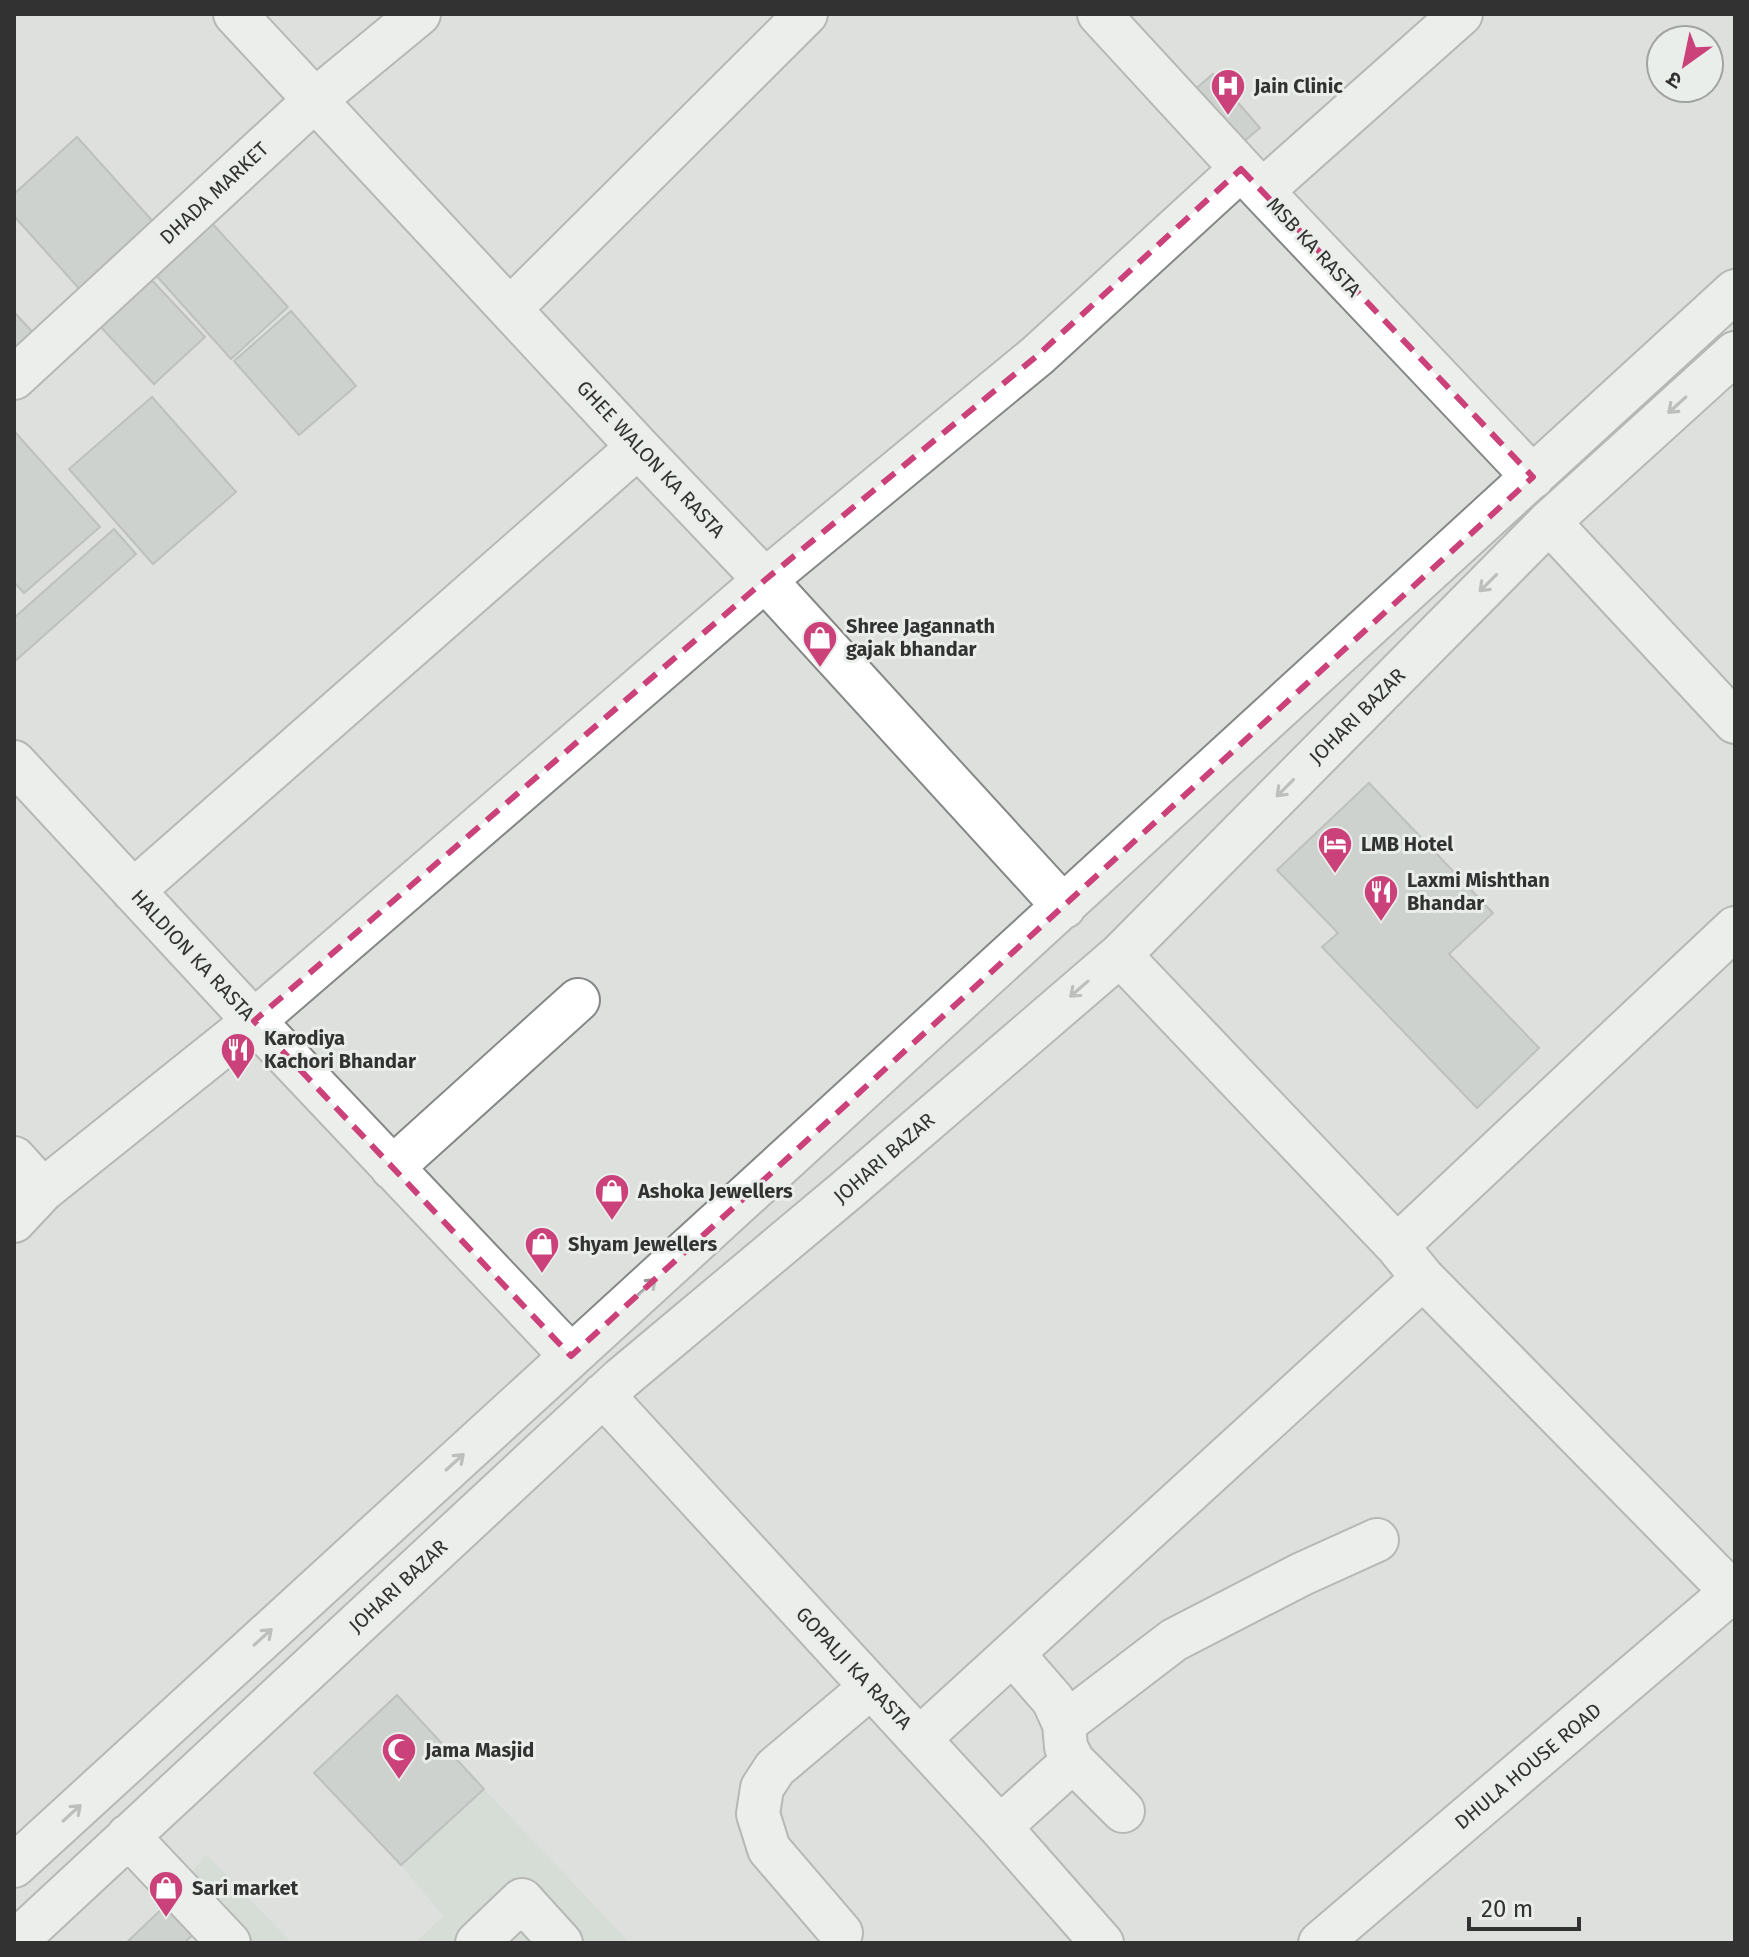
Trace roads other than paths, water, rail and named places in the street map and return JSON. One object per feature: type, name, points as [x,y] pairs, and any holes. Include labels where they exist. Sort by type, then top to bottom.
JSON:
[{"type":"street","name":"GHEE WALON KA RASTA","points":[[235,14],[765,580],[1064,907]]},
{"type":"street","name":"DHADA MARKET","points":[[14,378],[316,99],[419,14]]},
{"type":"street","points":[[510,309],[806,14]]},
{"type":"street","name":"MSB KA RASTA","points":[[1099,14],[1533,477]]},
{"type":"street","points":[[14,1221],[43,1190],[254,1021],[765,580],[1252,180],[1461,14]]},
{"type":"street","points":[[14,1866],[1735,291]]},
{"type":"street","name":"JOHARI BAZAR","points":[[14,1943],[603,1395],[1120,955],[1549,522],[1735,353]]},
{"type":"street","points":[[133,891],[638,447]]},
{"type":"street","points":[[1549,522],[1735,722]]},
{"type":"street","name":"HALDION KA RASTA","points":[[14,762],[571,1356]]},
{"type":"street","points":[[1397,1246],[1735,928]]},
{"type":"street","points":[[1120,955],[1397,1246],[1423,1278],[1734,1592]]},
{"type":"street","points":[[392,1168],[578,1000]]},
{"type":"street","points":[[14,1158],[43,1190]]},
{"type":"street","points":[[919,1739],[1423,1278]]},
{"type":"street","name":"GOPALJI KA RASTA","points":[[603,1395],[1000,1827],[1102,1943]]},
{"type":"street","points":[[1000,1827],[1068,1743],[1174,1640],[1302,1574],[1377,1540]]},
{"type":"street","name":"DHULA HOUSE ROAD","points":[[1320,1943],[1734,1592]]},
{"type":"street","points":[[1013,1654],[1053,1700],[1068,1743],[1123,1811]]},
{"type":"street","points":[[841,1933],[769,1849],[758,1814],[762,1788],[775,1768],[871,1687]]},
{"type":"street","points":[[128,1836],[229,1943]]},
{"type":"street","points":[[477,1943],[522,1900],[561,1943]]},
{"type":"place","name":"Jain Clinic","points":[[1228,117]]},
{"type":"place","name":"Shree Jagannath gajak bhandar","points":[[820,669]]},
{"type":"place","name":"LMB Hotel","points":[[1335,875]]},
{"type":"place","name":"Laxmi Mishthan Bhandar","points":[[1381,923]]},
{"type":"place","name":"Karodiya Kachori Bhandar","points":[[238,1081]]},
{"type":"place","name":"Ashoka Jewellers","points":[[612,1222]]},
{"type":"place","name":"Shyam Jewellers","points":[[542,1275]]},
{"type":"place","name":"Jama Masjid","points":[[399,1781]]},
{"type":"place","name":"Sari market","points":[[166,1919]]}]
